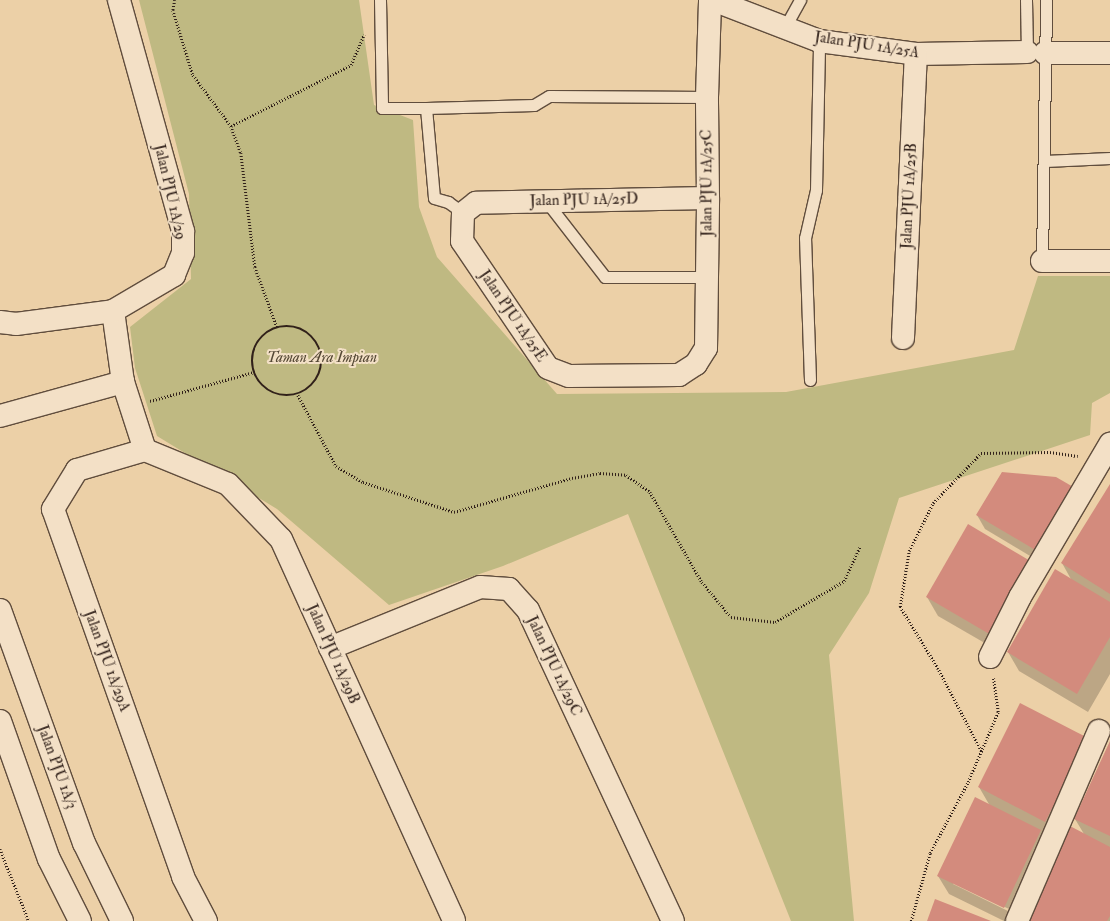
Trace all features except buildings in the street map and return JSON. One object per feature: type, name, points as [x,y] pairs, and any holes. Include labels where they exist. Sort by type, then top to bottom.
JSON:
[{"type":"street","name":"Jalan PJU 1A/29","points":[[0,322],[16,324],[113,311],[174,275],[183,253],[183,231],[120,0]]},
{"type":"street","name":"Jalan PJU 1A/25C","points":[[696,364],[706,348],[708,198],[707,97],[710,0]]},
{"type":"street","name":"Jalan PJU 1A/25A","points":[[714,0],[819,41],[916,54],[1036,52],[1110,53]]},
{"type":"street","name":"Jalan PJU 1A/25B","points":[[903,338],[916,54]]},
{"type":"street","name":"Jalan PJU 1A/25D","points":[[463,213],[476,203],[545,200],[708,198]]},
{"type":"street","name":"Jalan PJU 1A/25E","points":[[463,213],[462,242],[548,368],[569,376],[680,375],[696,364]]},
{"type":"street","points":[[1042,262],[1110,261]]},
{"type":"street","points":[[113,311],[123,382],[145,450]]},
{"type":"street","points":[[0,416],[123,382]]},
{"type":"street","name":"Jalan PJU 1A/29B","points":[[145,450],[228,484],[281,539],[454,921]]},
{"type":"street","name":"Jalan PJU 1A/29A","points":[[145,450],[77,470],[52,509],[183,877],[206,921]]},
{"type":"street","points":[[990,657],[1020,597],[1106,451]]},
{"type":"street","name":"Jalan PJU 1A/29C","points":[[330,648],[480,587],[509,589],[528,610],[673,921]]},
{"type":"street","name":"Jalan PJU 1A/3","points":[[0,610],[84,843],[122,921]]},
{"type":"street","points":[[0,721],[49,859],[80,921]]},
{"type":"street","points":[[1017,921],[1099,731]]},
{"type":"lane","points":[[380,0],[382,108],[534,105],[549,96],[707,97]]},
{"type":"lane","points":[[785,27],[800,0]]},
{"type":"lane","points":[[1026,0],[1036,52],[1045,161],[1042,262]]},
{"type":"lane","points":[[1036,52],[1046,0]]},
{"type":"lane","points":[[810,380],[805,238],[816,190],[819,41]]},
{"type":"lane","points":[[426,108],[434,198],[448,202],[463,213]]},
{"type":"lane","points":[[1045,161],[1110,158]]},
{"type":"lane","points":[[545,200],[605,277],[707,277]]},
{"type":"path","points":[[175,0],[173,10],[193,75],[231,126],[241,153],[255,267],[277,327]]},
{"type":"path","points":[[231,126],[314,83],[351,66],[366,29]]},
{"type":"path","points":[[290,326],[304,330],[314,338],[321,350],[323,364],[319,378],[310,388],[298,395],[284,397],[271,393],[260,384],[254,372],[252,358],[256,345],[265,334],[277,327],[290,326]]},
{"type":"path","points":[[130,406],[254,372]]},
{"type":"path","points":[[298,395],[336,466],[363,482],[454,512],[572,478],[600,473],[626,475],[650,492],[702,582],[731,617],[775,622],[844,581],[860,546]]},
{"type":"path","points":[[981,751],[938,669],[900,607],[909,551],[933,503],[981,453],[1106,451]]},
{"type":"path","points":[[911,921],[930,853],[981,751],[998,712],[990,657]]},
{"type":"path","points":[[0,849],[29,921]]},
{"type":"green space","name":"Taman Ara Impian","points":[[139,0],[359,0],[374,105],[413,120],[419,207],[437,257],[557,394],[786,392],[1014,350],[1038,276],[1110,276],[1110,393],[1092,403],[1090,435],[899,498],[869,593],[829,655],[854,921],[791,921],[628,514],[503,566],[389,605],[277,509],[157,436],[135,368],[130,327],[191,279],[189,194]]}]
